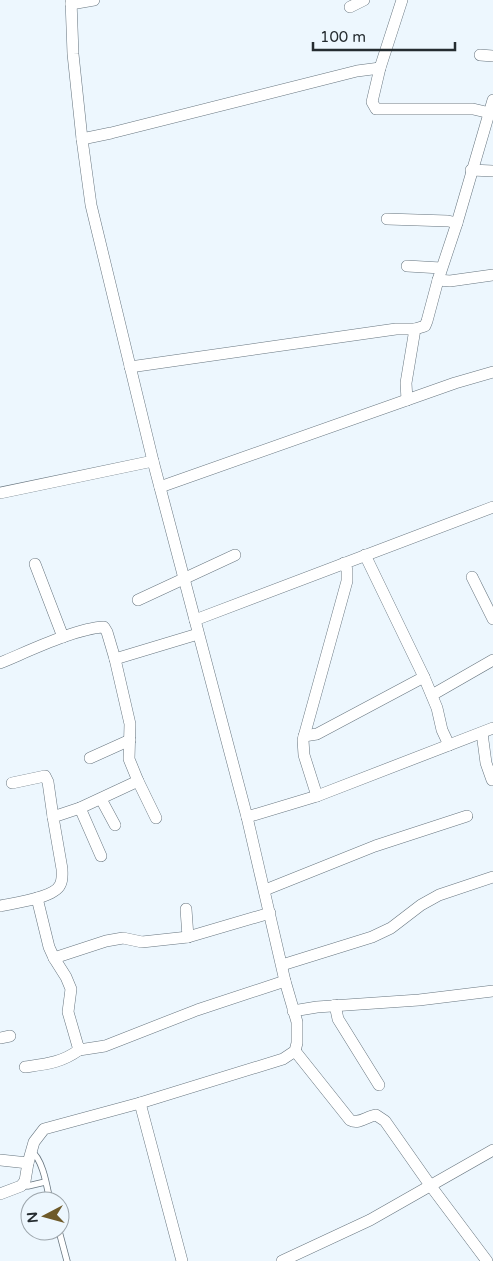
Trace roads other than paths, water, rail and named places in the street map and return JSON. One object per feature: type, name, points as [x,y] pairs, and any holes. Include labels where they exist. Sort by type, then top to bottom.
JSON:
[{"type":"street","points":[[94,0],[71,2],[73,54],[91,206],[153,461],[247,818],[270,913],[297,1031],[295,1051],[350,1120],[354,1122],[376,1115],[385,1121],[430,1186],[487,1261]]},
{"type":"street","points":[[350,8],[364,0]]},
{"type":"street","points":[[402,0],[380,68],[372,102],[376,109],[473,109],[490,113]]},
{"type":"street","points":[[480,55],[493,56]]},
{"type":"street","points":[[82,139],[357,70],[380,68]]},
{"type":"street","points":[[130,367],[309,340],[396,329],[415,329],[425,326],[493,100]]},
{"type":"street","points":[[471,170],[493,171]]},
{"type":"street","points":[[387,219],[457,223]]},
{"type":"street","points":[[407,266],[441,268]]},
{"type":"street","points":[[438,280],[450,281],[493,275]]},
{"type":"street","points":[[407,400],[406,383],[415,329]]},
{"type":"street","points":[[160,487],[455,383],[493,372]]},
{"type":"street","points":[[0,494],[153,461]]},
{"type":"street","points":[[194,620],[365,555],[491,512]]},
{"type":"street","points":[[138,600],[183,577],[235,555]]},
{"type":"street","points":[[365,555],[424,677],[437,708],[442,730],[450,745]]},
{"type":"street","points":[[317,796],[304,755],[304,736],[346,582],[347,570],[344,563]]},
{"type":"street","points":[[35,564],[63,637]]},
{"type":"street","points":[[472,577],[493,619]]},
{"type":"street","points":[[0,663],[63,637],[97,627],[104,627],[115,659],[130,724],[129,759],[156,818]]},
{"type":"street","points":[[115,659],[198,634]]},
{"type":"street","points":[[432,695],[493,660]]},
{"type":"street","points":[[304,736],[317,734],[424,677]]},
{"type":"street","points":[[247,818],[317,796],[488,730],[486,763],[492,780]]},
{"type":"street","points":[[90,758],[130,740]]},
{"type":"street","points":[[0,906],[37,898],[54,891],[60,886],[62,876],[54,817],[48,782],[45,776],[12,783]]},
{"type":"street","points":[[54,817],[101,799],[138,781]]},
{"type":"street","points":[[101,799],[115,825]]},
{"type":"street","points":[[80,808],[101,856]]},
{"type":"street","points":[[264,890],[375,846],[467,816]]},
{"type":"street","points":[[282,965],[372,937],[391,928],[421,905],[439,895],[493,876]]},
{"type":"street","points":[[37,898],[54,958],[71,989],[68,1012],[79,1050]]},
{"type":"street","points":[[186,909],[188,937]]},
{"type":"street","points":[[54,958],[106,941],[123,938],[149,941],[188,937],[270,913]]},
{"type":"street","points":[[25,1068],[56,1062],[67,1058],[79,1050],[105,1046],[196,1010],[285,981]]},
{"type":"street","points":[[293,1011],[335,1005],[411,1001],[493,991]]},
{"type":"street","points":[[335,1005],[338,1019],[379,1085]]},
{"type":"street","points":[[0,1194],[21,1186],[25,1181],[31,1151],[39,1134],[44,1129],[140,1103],[275,1062],[295,1051]]},
{"type":"street","points":[[140,1103],[182,1261]]},
{"type":"street","points":[[282,1261],[370,1220],[493,1150]]},
{"type":"street","points":[[0,1160],[28,1163]]},
{"type":"lane","points":[[31,1151],[39,1161],[47,1191]]},
{"type":"lane","points":[[21,1186],[45,1182]]},
{"type":"lane","points":[[61,1241],[66,1261]]}]
